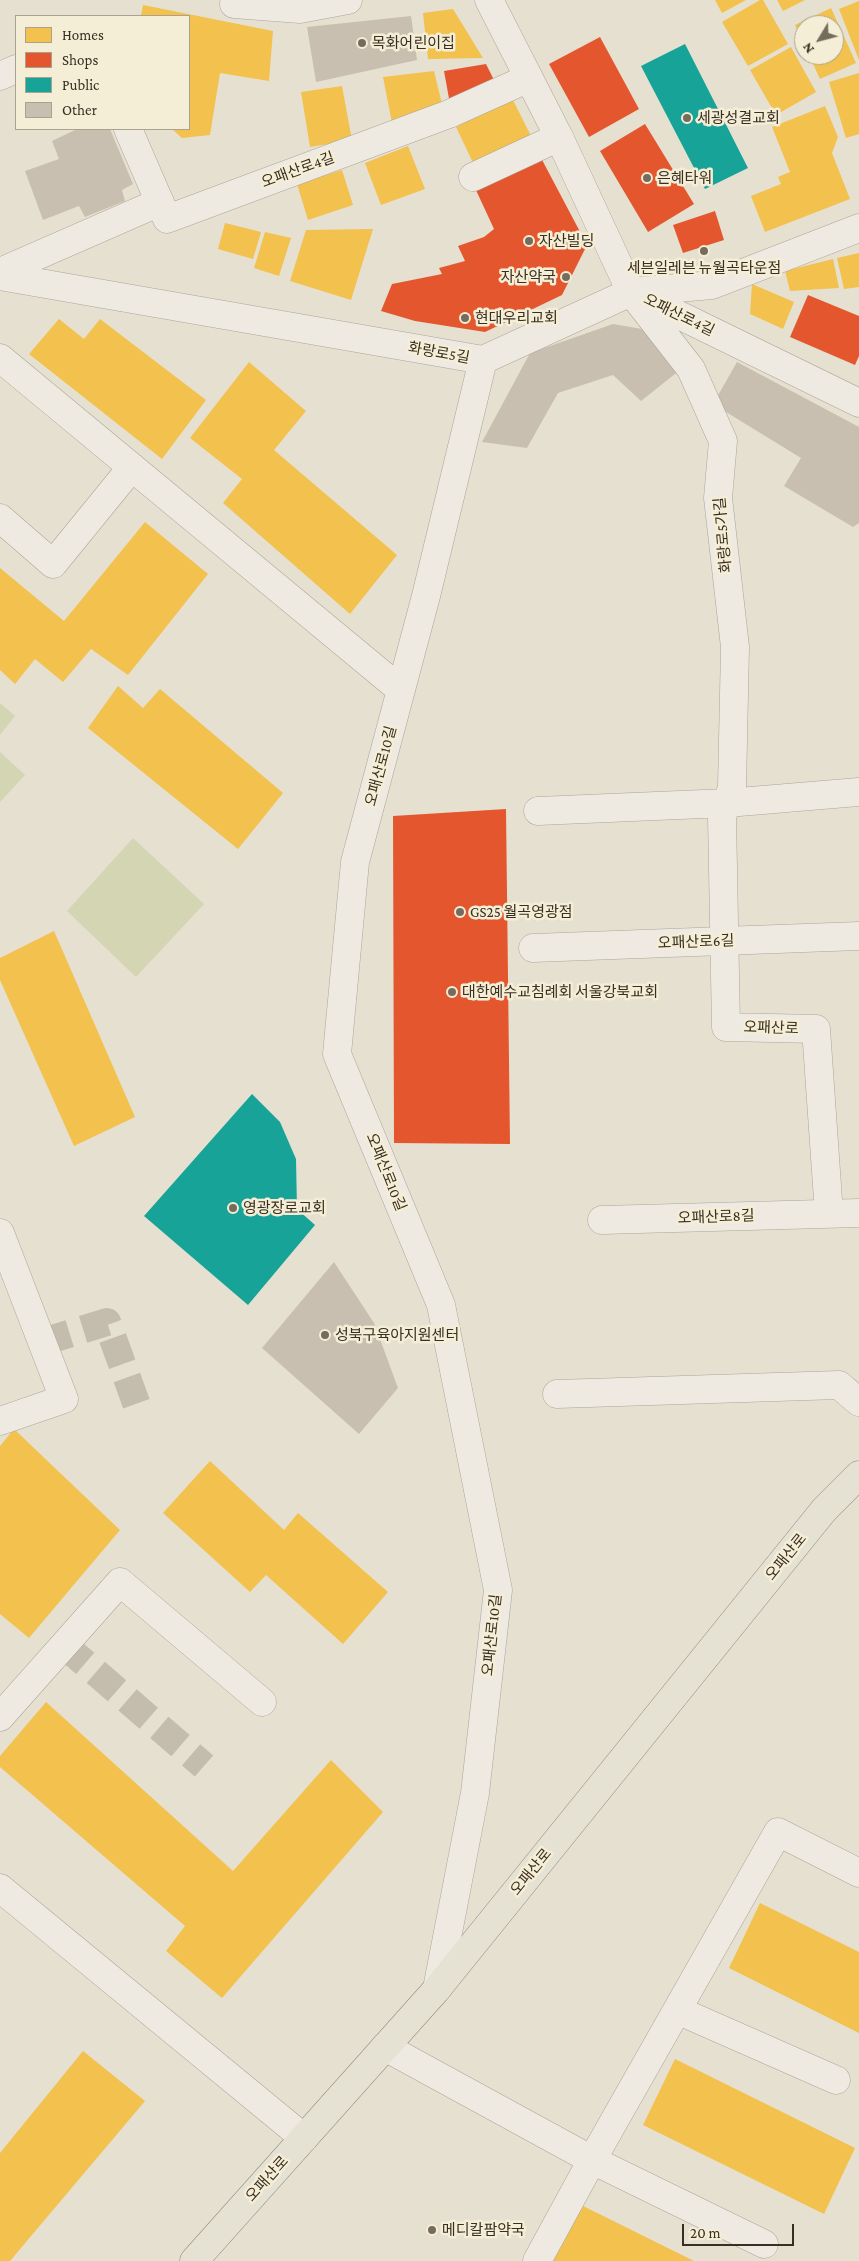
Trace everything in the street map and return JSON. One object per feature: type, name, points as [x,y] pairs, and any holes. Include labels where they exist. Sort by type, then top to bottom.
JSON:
[{"type":"main road","name":"오패산로","points":[[194,2261],[437,1989],[824,1510],[859,1475]]},
{"type":"street","points":[[234,4],[300,9],[348,0]]},
{"type":"street","name":"오패산로4길","points":[[493,1],[632,292],[859,403]]},
{"type":"street","points":[[0,76],[15,69]]},
{"type":"street","name":"오패산로4길","points":[[128,130],[166,219],[449,114],[529,78]]},
{"type":"street","points":[[473,177],[560,138]]},
{"type":"street","points":[[0,272],[160,202]]},
{"type":"street","name":"화랑로5길","points":[[0,276],[482,360],[632,292],[712,285],[859,228]]},
{"type":"street","name":"화랑로5가길","points":[[632,292],[692,369],[723,441],[718,498],[735,647],[732,788],[722,817],[726,1027]]},
{"type":"street","points":[[0,358],[401,690]]},
{"type":"street","name":"오패산로10길","points":[[437,1989],[475,1793],[498,1590],[440,1305],[337,1054],[355,862],[466,434],[482,360]]},
{"type":"street","points":[[0,518],[53,564],[132,467]]},
{"type":"street","points":[[538,811],[727,803],[859,792]]},
{"type":"street","name":"오패산로6길","points":[[533,948],[859,936]]},
{"type":"street","name":"오패산로","points":[[726,1027],[816,1029],[829,1214]]},
{"type":"street","name":"오패산로8길","points":[[602,1220],[859,1213]]},
{"type":"street","points":[[0,1233],[64,1400],[0,1421]]},
{"type":"street","points":[[557,1394],[839,1385],[859,1402]]},
{"type":"street","points":[[0,1717],[120,1582],[262,1702]]},
{"type":"street","points":[[537,2261],[592,2160],[778,1832],[859,1873]]},
{"type":"street","points":[[0,1888],[304,2138]]},
{"type":"street","points":[[677,2010],[836,2080]]},
{"type":"street","points":[[385,2047],[592,2160],[764,2244]]},
{"type":"green space","points":[[0,703],[15,716],[0,735]]},
{"type":"green space","points":[[0,752],[25,775],[0,802]]},
{"type":"green space","points":[[133,838],[204,904],[136,977],[67,911]]},
{"type":"building: Homes","points":[[715,0],[746,0],[722,13]]},
{"type":"building: Homes","points":[[763,0],[788,44],[748,66],[722,22]]},
{"type":"building: Homes","points":[[777,0],[805,0],[783,11]]},
{"type":"building: Homes","points":[[859,1],[859,60],[844,22],[844,15],[841,15],[839,9]]},
{"type":"building: Homes","points":[[143,5],[273,31],[269,81],[220,73],[210,135],[182,138],[173,130],[190,130],[190,15],[141,15]]},
{"type":"building: Homes","points":[[831,8],[834,15],[816,15]]},
{"type":"building: Homes","points":[[453,9],[483,58],[428,59],[423,13]]},
{"type":"building: Homes","points":[[844,37],[856,63],[820,79],[814,65],[844,65]]},
{"type":"building: Homes","points":[[791,47],[794,52],[794,65],[801,65],[816,92],[776,115],[750,70]]},
{"type":"building: Homes","points":[[434,71],[443,108],[392,123],[383,77]]},
{"type":"building: Homes","points":[[859,73],[859,134],[846,138],[829,82]]},
{"type":"building: Homes","points":[[342,86],[352,140],[310,147],[301,92]]},
{"type":"building: Homes","points":[[512,98],[533,140],[476,169],[456,127]]},
{"type":"building: Homes","points":[[825,106],[838,137],[832,153],[850,199],[765,232],[751,196],[781,184],[778,177],[790,172],[772,127]]},
{"type":"building: Homes","points":[[408,146],[425,189],[381,205],[365,163]]},
{"type":"building: Homes","points":[[342,170],[353,205],[308,220],[297,184]]},
{"type":"building: Homes","points":[[225,223],[261,232],[253,259],[218,249]]},
{"type":"building: Homes","points":[[373,229],[351,300],[290,281],[306,230]]},
{"type":"building: Homes","points":[[265,232],[291,238],[279,276],[254,268]]},
{"type":"building: Homes","points":[[859,253],[859,287],[844,289],[837,258]]},
{"type":"building: Homes","points":[[833,259],[839,288],[790,291],[785,271]]},
{"type":"building: Homes","points":[[752,284],[794,302],[783,329],[750,314]]},
{"type":"building: Homes","points":[[59,319],[84,339],[100,319],[206,400],[162,459],[29,354]]},
{"type":"building: Homes","points":[[249,362],[306,411],[274,450],[397,555],[350,614],[223,503],[242,479],[190,438]]},
{"type":"building: Homes","points":[[145,522],[208,574],[128,675],[91,649],[63,682],[35,659],[15,684],[0,670],[0,568],[64,621]]},
{"type":"building: Homes","points":[[118,686],[143,708],[160,689],[283,793],[238,849],[88,728]]},
{"type":"building: Homes","points":[[54,931],[135,1117],[74,1146],[0,980],[0,958]]},
{"type":"building: Homes","points":[[14,1429],[120,1530],[29,1638],[0,1614],[0,1446]]},
{"type":"building: Homes","points":[[210,1461],[284,1530],[298,1513],[388,1592],[343,1644],[266,1575],[250,1592],[163,1513]]},
{"type":"building: Homes","points":[[46,1702],[233,1871],[331,1760],[383,1812],[222,1998],[166,1951],[185,1926],[0,1767],[0,1756]]},
{"type":"building: Homes","points":[[760,1903],[859,1952],[859,2033],[729,1968]]},
{"type":"building: Homes","points":[[83,2051],[145,2101],[10,2261],[0,2261],[0,2153]]},
{"type":"building: Homes","points":[[675,2059],[855,2148],[824,2214],[643,2125]]},
{"type":"building: Homes","points":[[575,2202],[694,2261],[550,2261]]},
{"type":"building: Shops","points":[[600,37],[639,109],[589,137],[549,64]]},
{"type":"building: Shops","points":[[486,64],[497,86],[450,104],[444,71]]},
{"type":"building: Shops","name":"은혜타워","points":[[645,124],[694,204],[648,232],[600,151]]},
{"type":"building: Shops","name":"자산빌딩","points":[[540,156],[587,245],[562,295],[485,332],[415,321],[381,311],[392,284],[442,274],[439,268],[465,261],[458,246],[484,237],[494,229],[475,188]]},
{"type":"building: Shops","points":[[715,211],[724,240],[683,253],[673,225]]},
{"type":"building: Shops","points":[[808,295],[859,316],[859,356],[855,365],[790,337]]},
{"type":"building: Shops","points":[[506,809],[510,1144],[394,1143],[393,816]]},
{"type":"building: Public","points":[[685,44],[748,168],[705,189],[641,66]]},
{"type":"building: Public","points":[[252,1094],[280,1122],[296,1159],[297,1209],[315,1225],[248,1305],[144,1216]]},
{"type":"building: Other","name":"목화어린이집","points":[[411,16],[417,60],[316,82],[307,27]]},
{"type":"building: Other","points":[[75,130],[110,130],[133,184],[122,190],[125,201],[85,217],[79,206],[43,220],[25,171],[59,159],[52,141]]},
{"type":"building: Other","points":[[613,324],[648,330],[680,370],[641,401],[613,375],[558,393],[527,448],[482,442],[530,353]]},
{"type":"building: Other","points":[[737,362],[859,427],[859,523],[853,527],[784,486],[801,458],[713,404]]},
{"type":"building: Other","name":"성북구육아지원센터","points":[[334,1262],[374,1323],[398,1388],[359,1434],[262,1348]]},
{"type":"tunnel","points":[[43,1342],[107,1322],[140,1414]]},
{"type":"tunnel","points":[[64,1645],[204,1766]]},
{"type":"place","name":"목화어린이집","points":[[362,43]]},
{"type":"place","name":"세광성결교회","points":[[687,118]]},
{"type":"place","name":"은혜타워","points":[[647,178]]},
{"type":"place","name":"자산빌딩","points":[[529,241]]},
{"type":"place","name":"세븐일레븐 뉴월곡타운점","points":[[704,251]]},
{"type":"place","name":"자산약국","points":[[566,277]]},
{"type":"place","name":"현대우리교회","points":[[465,318]]},
{"type":"place","name":"GS25 월곡영광점","points":[[460,912]]},
{"type":"place","name":"대한예수교침례회 서울강북교회","points":[[452,992]]},
{"type":"place","name":"영광장로교회","points":[[233,1208]]},
{"type":"place","name":"성북구육아지원센터","points":[[325,1335]]},
{"type":"place","name":"메디칼팜약국","points":[[432,2230]]}]
